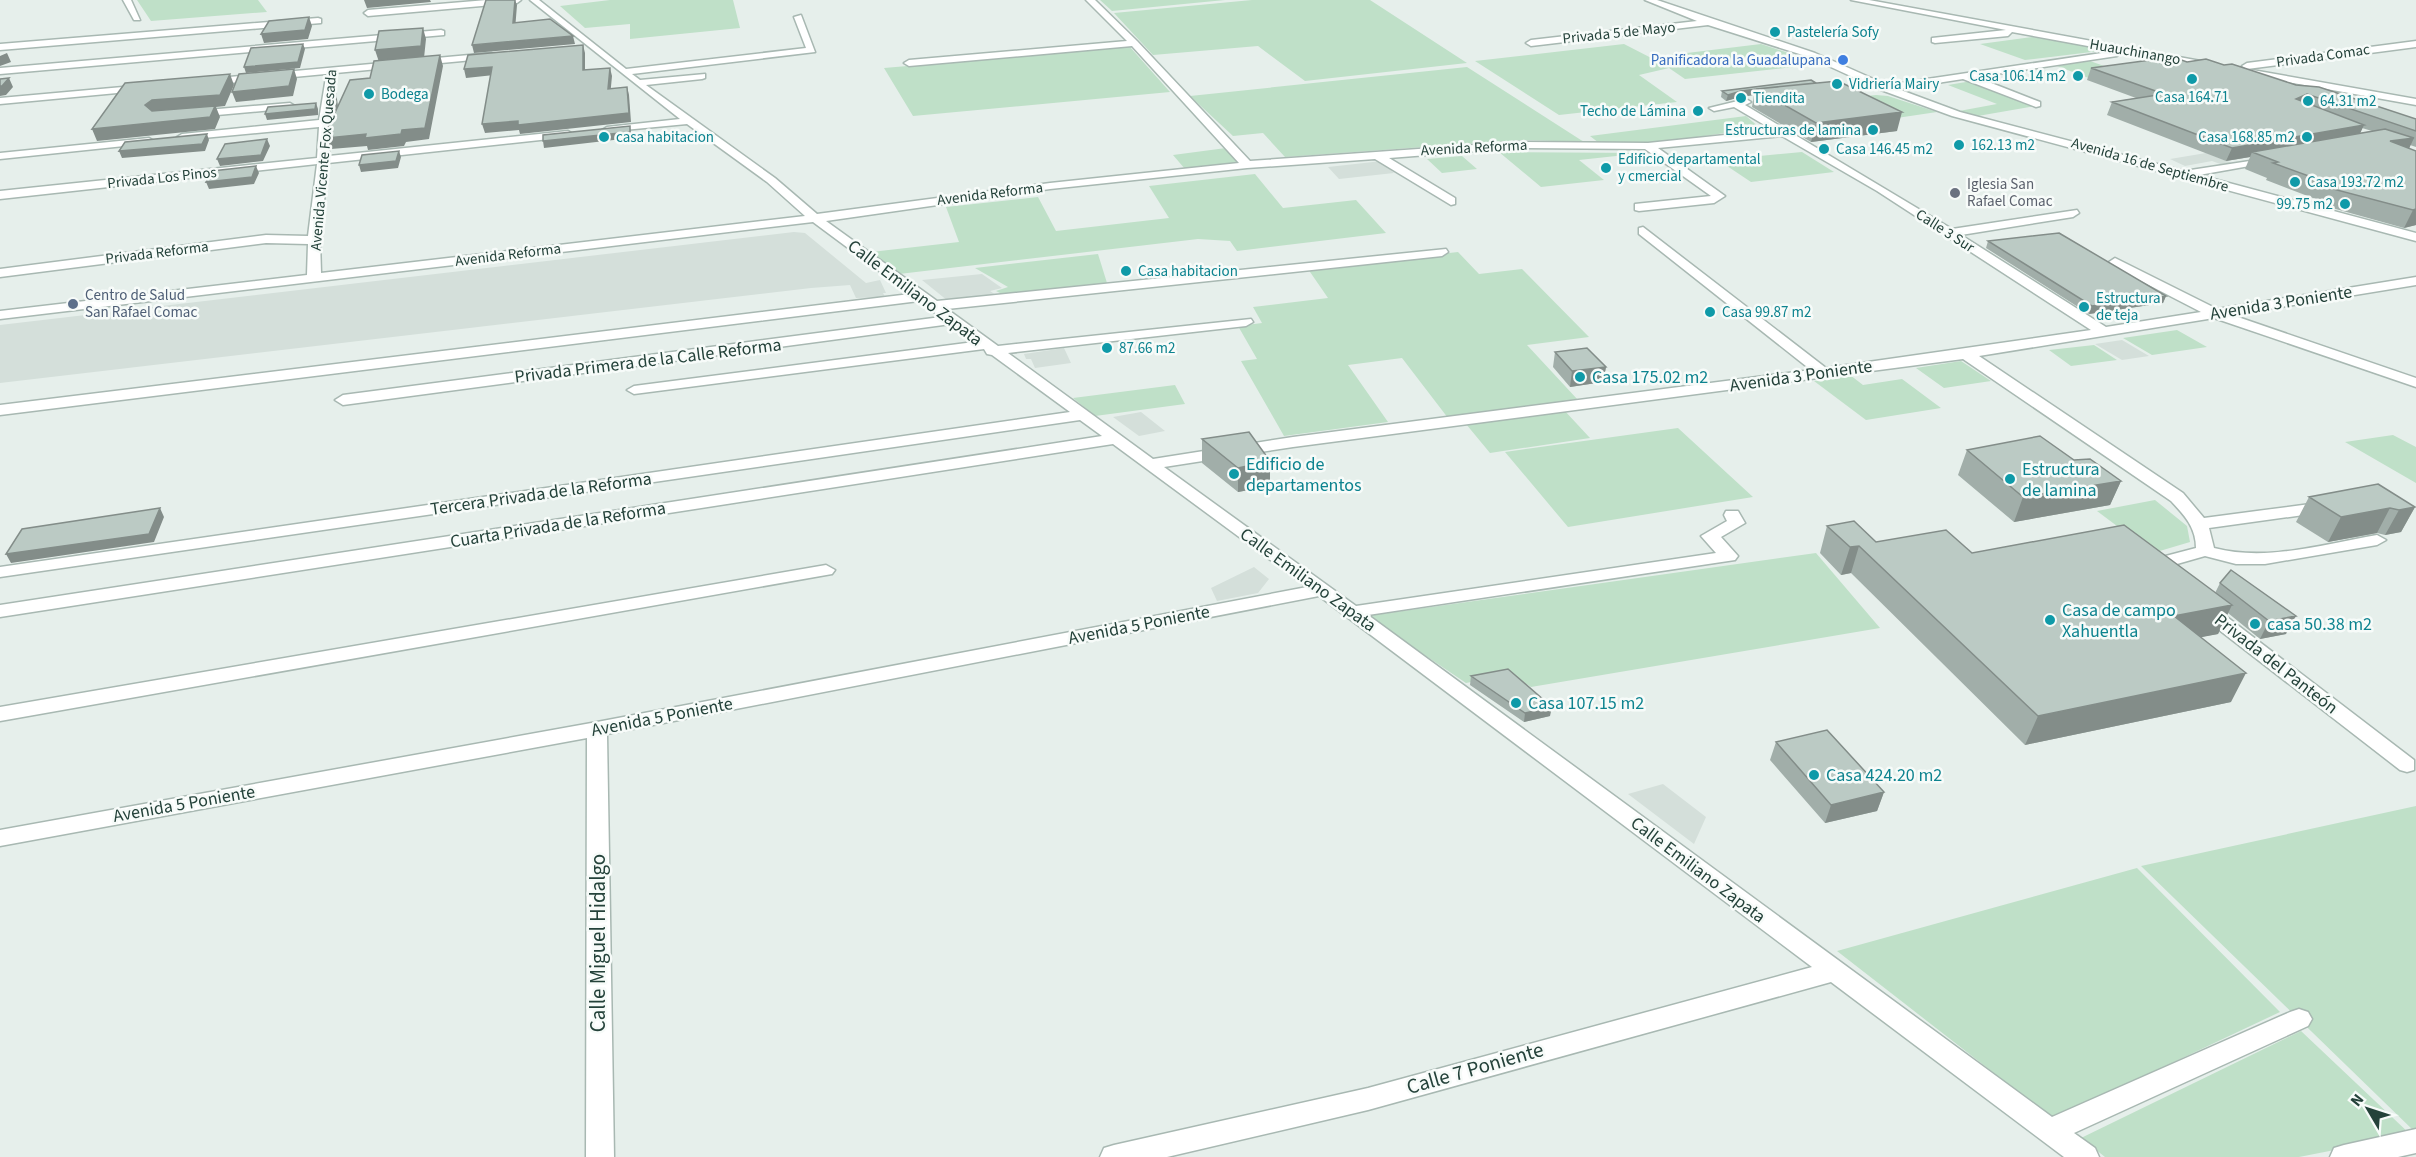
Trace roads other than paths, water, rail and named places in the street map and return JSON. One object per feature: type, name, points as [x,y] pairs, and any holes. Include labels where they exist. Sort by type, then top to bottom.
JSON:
[{"type":"street","points":[[127,0],[137,18]]},
{"type":"street","points":[[368,13],[517,0]]},
{"type":"street","name":"Calle Emiliano Zapata","points":[[534,0],[631,77],[771,180],[813,217],[926,302],[1352,612],[2085,1157]]},
{"type":"street","points":[[1090,0],[1134,43],[1247,165]]},
{"type":"street","name":"Avenida 16 de Septiembre","points":[[1649,0],[1708,22],[1812,55],[1885,88],[1956,114],[2416,237]]},
{"type":"street","name":"Huauchinango","points":[[1855,0],[2416,102]]},
{"type":"street","points":[[631,77],[812,50],[798,17]]},
{"type":"street","points":[[0,47],[318,21]]},
{"type":"street","name":"Privada 5 de Mayo","points":[[1531,42],[1708,22]]},
{"type":"street","points":[[1935,40],[2021,30]]},
{"type":"street","points":[[0,71],[441,33]]},
{"type":"street","name":"Avenida Vicente Fox Quesada","points":[[314,277],[314,240],[323,160],[324,123],[316,104],[331,76],[334,43]]},
{"type":"street","points":[[909,63],[1134,43]]},
{"type":"street","name":"Privada Comac","points":[[2230,69],[2416,44]]},
{"type":"street","points":[[572,49],[595,47]]},
{"type":"street","points":[[1863,90],[2131,51]]},
{"type":"street","points":[[201,94],[503,55]]},
{"type":"street","points":[[631,77],[716,74]]},
{"type":"street","points":[[192,83],[331,76]]},
{"type":"street","points":[[1964,76],[2036,104]]},
{"type":"street","points":[[0,101],[156,87]]},
{"type":"street","points":[[2377,95],[2416,109]]},
{"type":"street","points":[[71,106],[153,99]]},
{"type":"street","points":[[1714,108],[1762,100]]},
{"type":"street","points":[[180,115],[316,104]]},
{"type":"street","points":[[1736,104],[1780,133]]},
{"type":"street","name":"Privada Los Pinos","points":[[0,195],[689,121]]},
{"type":"street","points":[[0,156],[324,123]]},
{"type":"street","name":"Avenida Reforma","points":[[0,315],[813,217],[1050,186],[1247,165],[1517,145],[1648,146],[1780,133]]},
{"type":"street","name":"Calle 3 Sur","points":[[1780,133],[1881,189],[2106,333]]},
{"type":"street","points":[[1639,207],[1714,199],[1719,196],[1648,146]]},
{"type":"street","points":[[1376,155],[1451,201]]},
{"type":"street","points":[[2186,175],[2287,157]]},
{"type":"street","points":[[1948,233],[2073,213]]},
{"type":"street","points":[[1643,231],[1825,374]]},
{"type":"street","name":"Privada Reforma","points":[[0,273],[266,239],[314,240]]},
{"type":"street","points":[[0,410],[926,302],[1442,252]]},
{"type":"street","points":[[2115,262],[2216,314],[2416,383]]},
{"type":"street","name":"Avenida 3 Poniente","points":[[1149,464],[1304,440],[1966,354],[2416,281]]},
{"type":"street","name":"Privada Primera de la Calle Reforma","points":[[343,400],[952,320]]},
{"type":"street","points":[[633,390],[988,348],[1246,322]]},
{"type":"street","points":[[1966,354],[2177,497],[2201,524],[2205,536],[2205,551]]},
{"type":"street","name":"Tercera Privada de la Reforma","points":[[0,572],[1082,415]]},
{"type":"street","name":"Cuarta Privada de la Reforma","points":[[0,611],[1115,439]]},
{"type":"street","points":[[2201,524],[2333,506]]},
{"type":"street","points":[[1352,612],[1729,556],[1710,536],[1736,524],[1732,514]]},
{"type":"street","points":[[2171,583],[2156,568],[2164,562],[2205,551],[2236,559],[2265,559],[2377,540]]},
{"type":"street","points":[[0,714],[481,633],[826,570]]},
{"type":"street","name":"Avenida 5 Poniente","points":[[0,838],[597,729],[1322,590]]},
{"type":"street","name":"Privada del Panteón","points":[[2190,598],[2407,765]]},
{"type":"street","name":"Calle Miguel Hidalgo","points":[[597,729],[600,1157]]},
{"type":"street","name":"Calle 7 Poniente","points":[[1114,1157],[1368,1099],[1834,971]]},
{"type":"street","points":[[2050,1131],[2299,1019]]},
{"type":"street","points":[[2344,1157],[2416,1141]]},
{"type":"place","name":"Pastelería Sofy","points":[[1775,32]]},
{"type":"place","name":"Panificadora la Guadalupana","points":[[1843,60]]},
{"type":"place","name":"Casa 106.14 m2","points":[[2078,76]]},
{"type":"place","name":"Casa 164.71","points":[[2192,79]]},
{"type":"place","name":"Vidriería Mairy","points":[[1837,84]]},
{"type":"place","name":"Bodega","points":[[369,94]]},
{"type":"place","name":"Tiendita","points":[[1741,98]]},
{"type":"place","name":"64.31 m2","points":[[2308,101]]},
{"type":"place","name":"Techo de Lámina","points":[[1698,111]]},
{"type":"place","name":"Estructuras de lamina","points":[[1873,130]]},
{"type":"place","name":"casa habitacion","points":[[604,137]]},
{"type":"place","name":"Casa 168.85 m2","points":[[2307,137]]},
{"type":"place","name":"162.13 m2","points":[[1959,145]]},
{"type":"place","name":"Casa 146.45 m2","points":[[1824,149]]},
{"type":"place","name":"Edificio departamental y cmercial","points":[[1606,168]]},
{"type":"place","name":"Casa 193.72 m2","points":[[2295,182]]},
{"type":"place","name":"Iglesia San Rafael Comac","points":[[1955,193]]},
{"type":"place","name":"99.75 m2","points":[[2345,204]]},
{"type":"place","name":"Casa habitacion","points":[[1126,271]]},
{"type":"place","name":"Centro de Salud San Rafael Comac","points":[[73,304]]},
{"type":"place","name":"Estructura de teja","points":[[2084,307]]},
{"type":"place","name":"Casa 99.87 m2","points":[[1710,312]]},
{"type":"place","name":"87.66 m2","points":[[1107,348]]},
{"type":"place","name":"Casa 175.02 m2","points":[[1580,377]]},
{"type":"place","name":"Edificio de departamentos","points":[[1234,474]]},
{"type":"place","name":"Estructura de lamina","points":[[2010,479]]},
{"type":"place","name":"Casa de campo Xahuentla","points":[[2050,620]]},
{"type":"place","name":"casa 50.38 m2","points":[[2255,624]]},
{"type":"place","name":"Casa 107.15 m2","points":[[1516,703]]},
{"type":"place","name":"Casa 424.20 m2","points":[[1814,775]]}]
